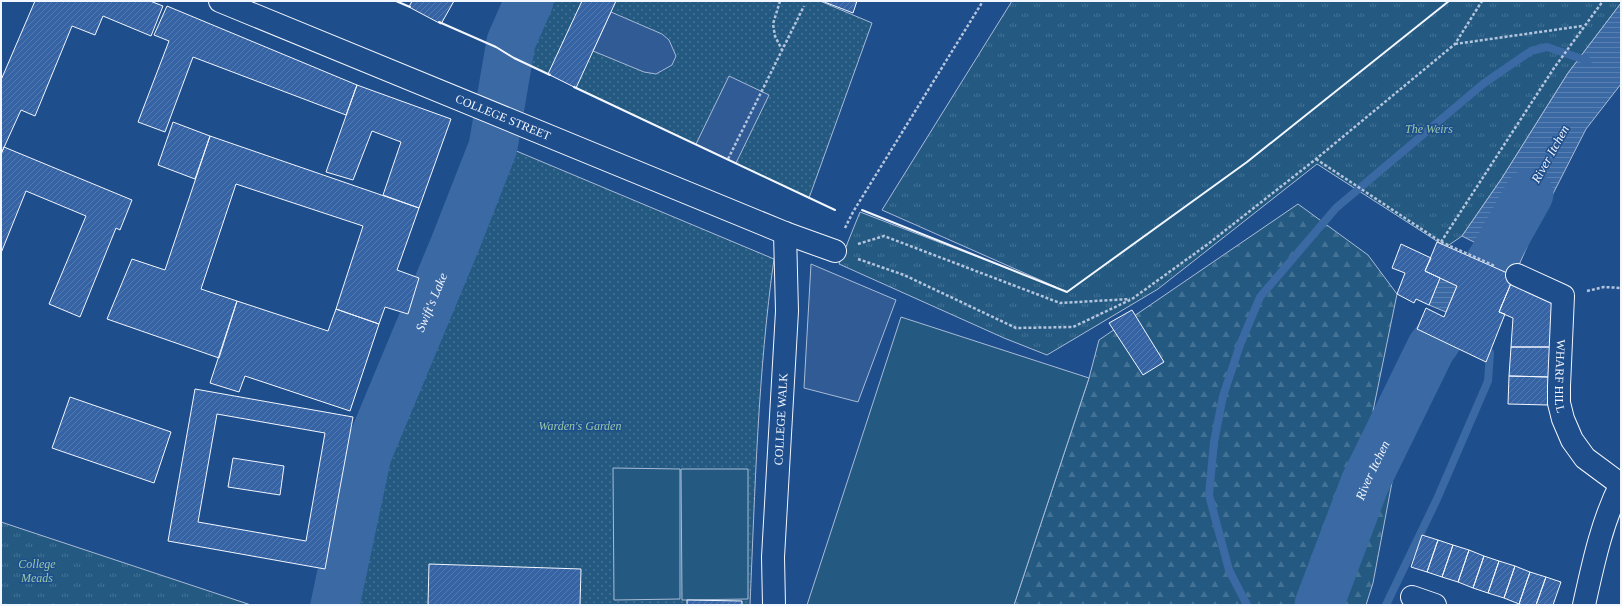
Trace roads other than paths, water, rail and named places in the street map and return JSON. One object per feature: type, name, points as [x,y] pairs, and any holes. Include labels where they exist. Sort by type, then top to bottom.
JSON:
[{"type":"street","name":"COLLEGE STREET","points":[[220,1],[785,233],[835,251]]},
{"type":"street","name":"COLLEGE WALK","points":[[774,605],[773,557],[786,311],[785,233]]},
{"type":"street","name":"WHARF HILL","points":[[1517,275],[1564,296],[1559,403],[1572,440],[1585,458],[1621,484],[1607,516],[1584,605]]},
{"type":"street","points":[[1412,597],[1435,605]]},
{"type":"water","points":[[1621,3],[1621,84],[1586,129],[1533,233],[1519,265],[1462,236],[1502,178],[1568,73]]},
{"type":"water","points":[[1440,278],[1457,286],[1446,312],[1429,305]]},
{"type":"waterway","name":"Swift's Lake","points":[[335,605],[367,455],[455,244],[493,147],[511,42],[529,1]]},
{"type":"waterway","points":[[1247,605],[1229,570],[1209,495],[1214,442],[1223,396],[1240,345],[1260,297],[1336,208],[1483,84],[1531,51],[1547,47],[1588,61]]},
{"type":"waterway","name":"River Itchen","points":[[1489,264],[1529,194]]},
{"type":"waterway","name":"River Itchen","points":[[1495,266],[1496,253]]},
{"type":"waterway","name":"River Itchen","points":[[1319,605],[1365,483],[1431,348],[1437,340]]},
{"type":"waterway","points":[[1386,605],[1437,499],[1488,381],[1490,353]]},
{"type":"park label","name":"The Weirs","points":[[1429,129]]},
{"type":"park label","name":"Warden's Garden","points":[[580,426]]},
{"type":"park label","name":"College Meads","points":[[37,571]]}]
